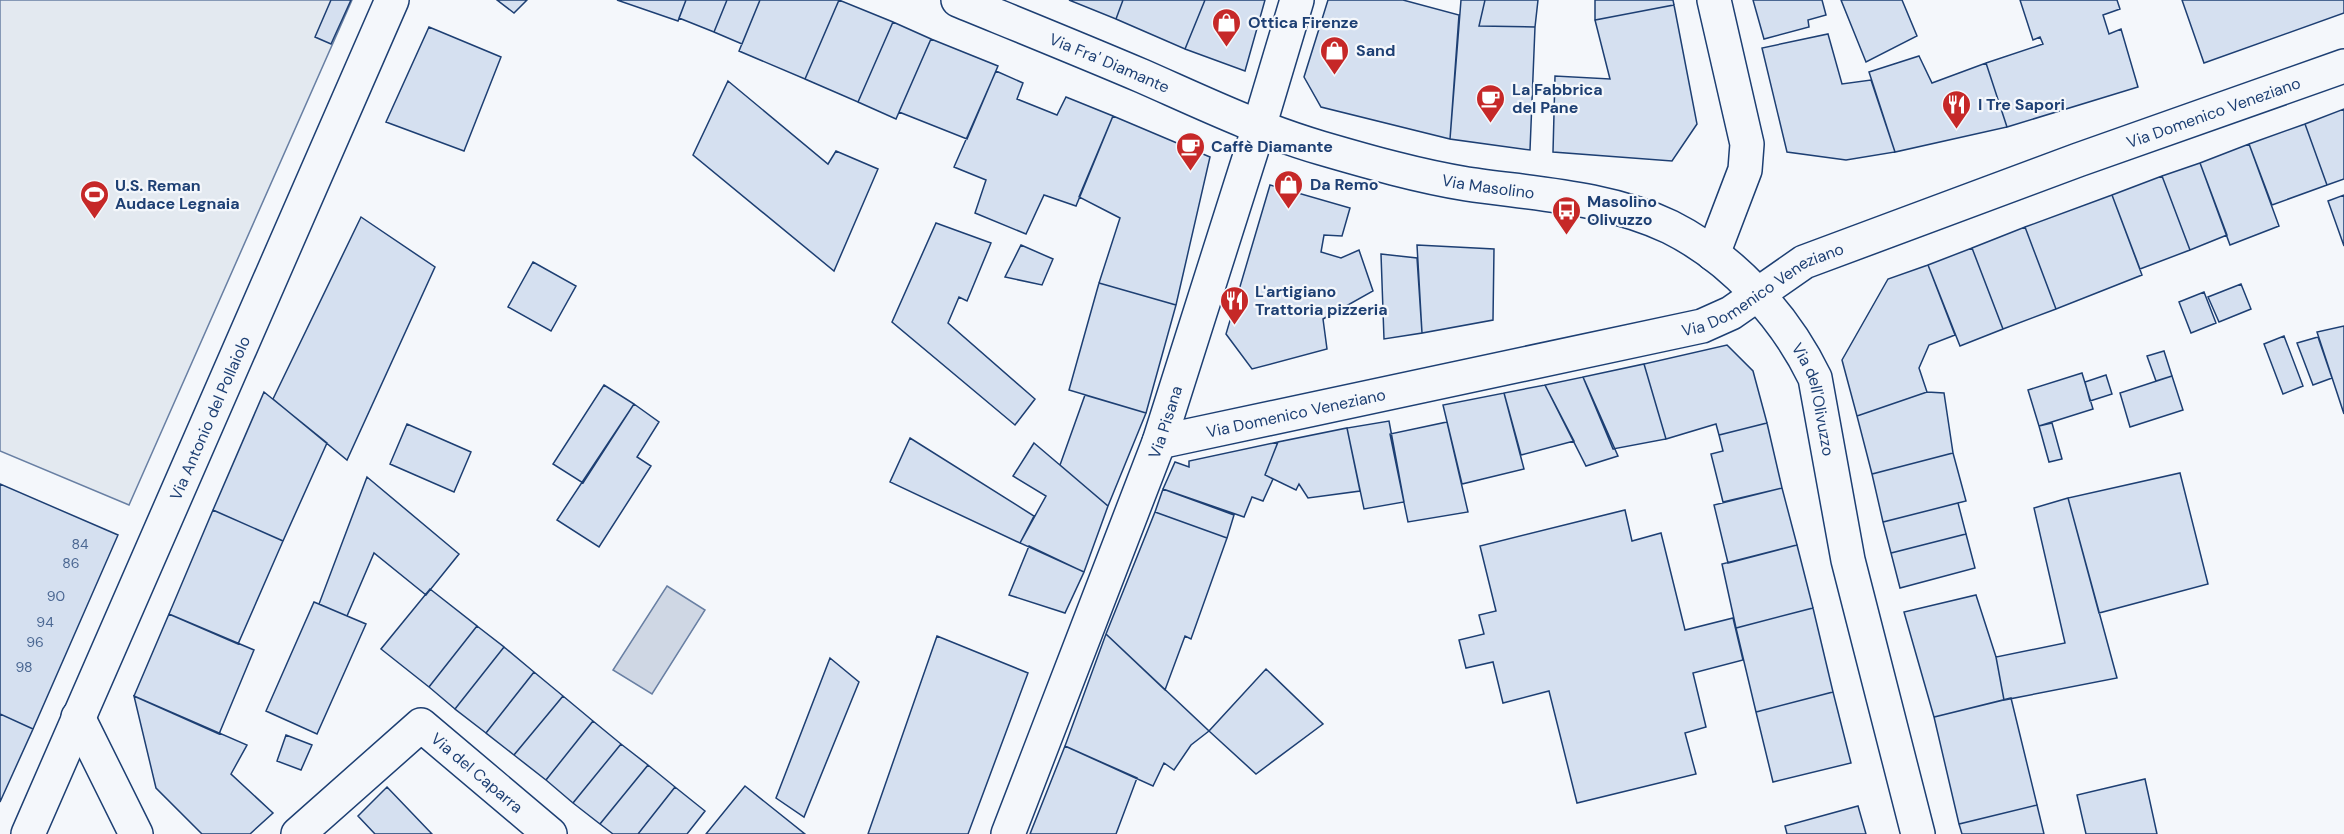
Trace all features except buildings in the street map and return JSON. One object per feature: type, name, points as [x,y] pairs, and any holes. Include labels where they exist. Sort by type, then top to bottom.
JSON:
[{"type":"street","name":"Via Antonio del Pollaiolo","points":[[28,834],[392,0]]},
{"type":"street","name":"Via Fra' Diamante","points":[[958,0],[1259,127]]},
{"type":"street","name":"Via Pisana","points":[[1008,834],[1159,442],[1297,0]]},
{"type":"street","points":[[1713,254],[1745,170],[1747,156],[1747,144],[1718,27],[1714,0]]},
{"type":"street","name":"Via Domenico Veneziano","points":[[1159,442],[1702,326],[1731,314],[1804,262],[2078,160],[2344,66]]},
{"type":"street","name":"Via Masolino","points":[[1259,127],[1413,173],[1463,183],[1574,199],[1642,215],[1686,236],[1713,254]]},
{"type":"street","name":"Via dell'Olivuzzo","points":[[1713,254],[1758,295],[1804,356],[1815,378],[1848,560],[1918,834]]},
{"type":"street","points":[[78,717],[136,834]]},
{"type":"street","name":"Via del Caparra","points":[[298,834],[421,725],[550,834]]},
{"type":"shaded area","name":"U.S. Reman Audace Legnaia","points":[[0,0],[352,0],[129,505],[0,451]]},
{"type":"shaded area","points":[[667,586],[705,610],[652,694],[613,670]]},
{"type":"place","name":"Ottica Firenze","points":[[1227,48]]},
{"type":"place","name":"Sand","points":[[1335,76]]},
{"type":"place","name":"La Fabbrica del Pane","points":[[1491,124]]},
{"type":"place","name":"I Tre Sapori","points":[[1957,130]]},
{"type":"place","name":"Caffè Diamante","points":[[1190,172]]},
{"type":"place","name":"Da Remo","points":[[1289,210]]},
{"type":"place","name":"U.S. Reman Audace Legnaia","points":[[94,220]]},
{"type":"place","name":"Masolino Olivuzzo","points":[[1566,236]]},
{"type":"place","name":"L'artigiano Trattoria pizzeria","points":[[1234,326]]}]
